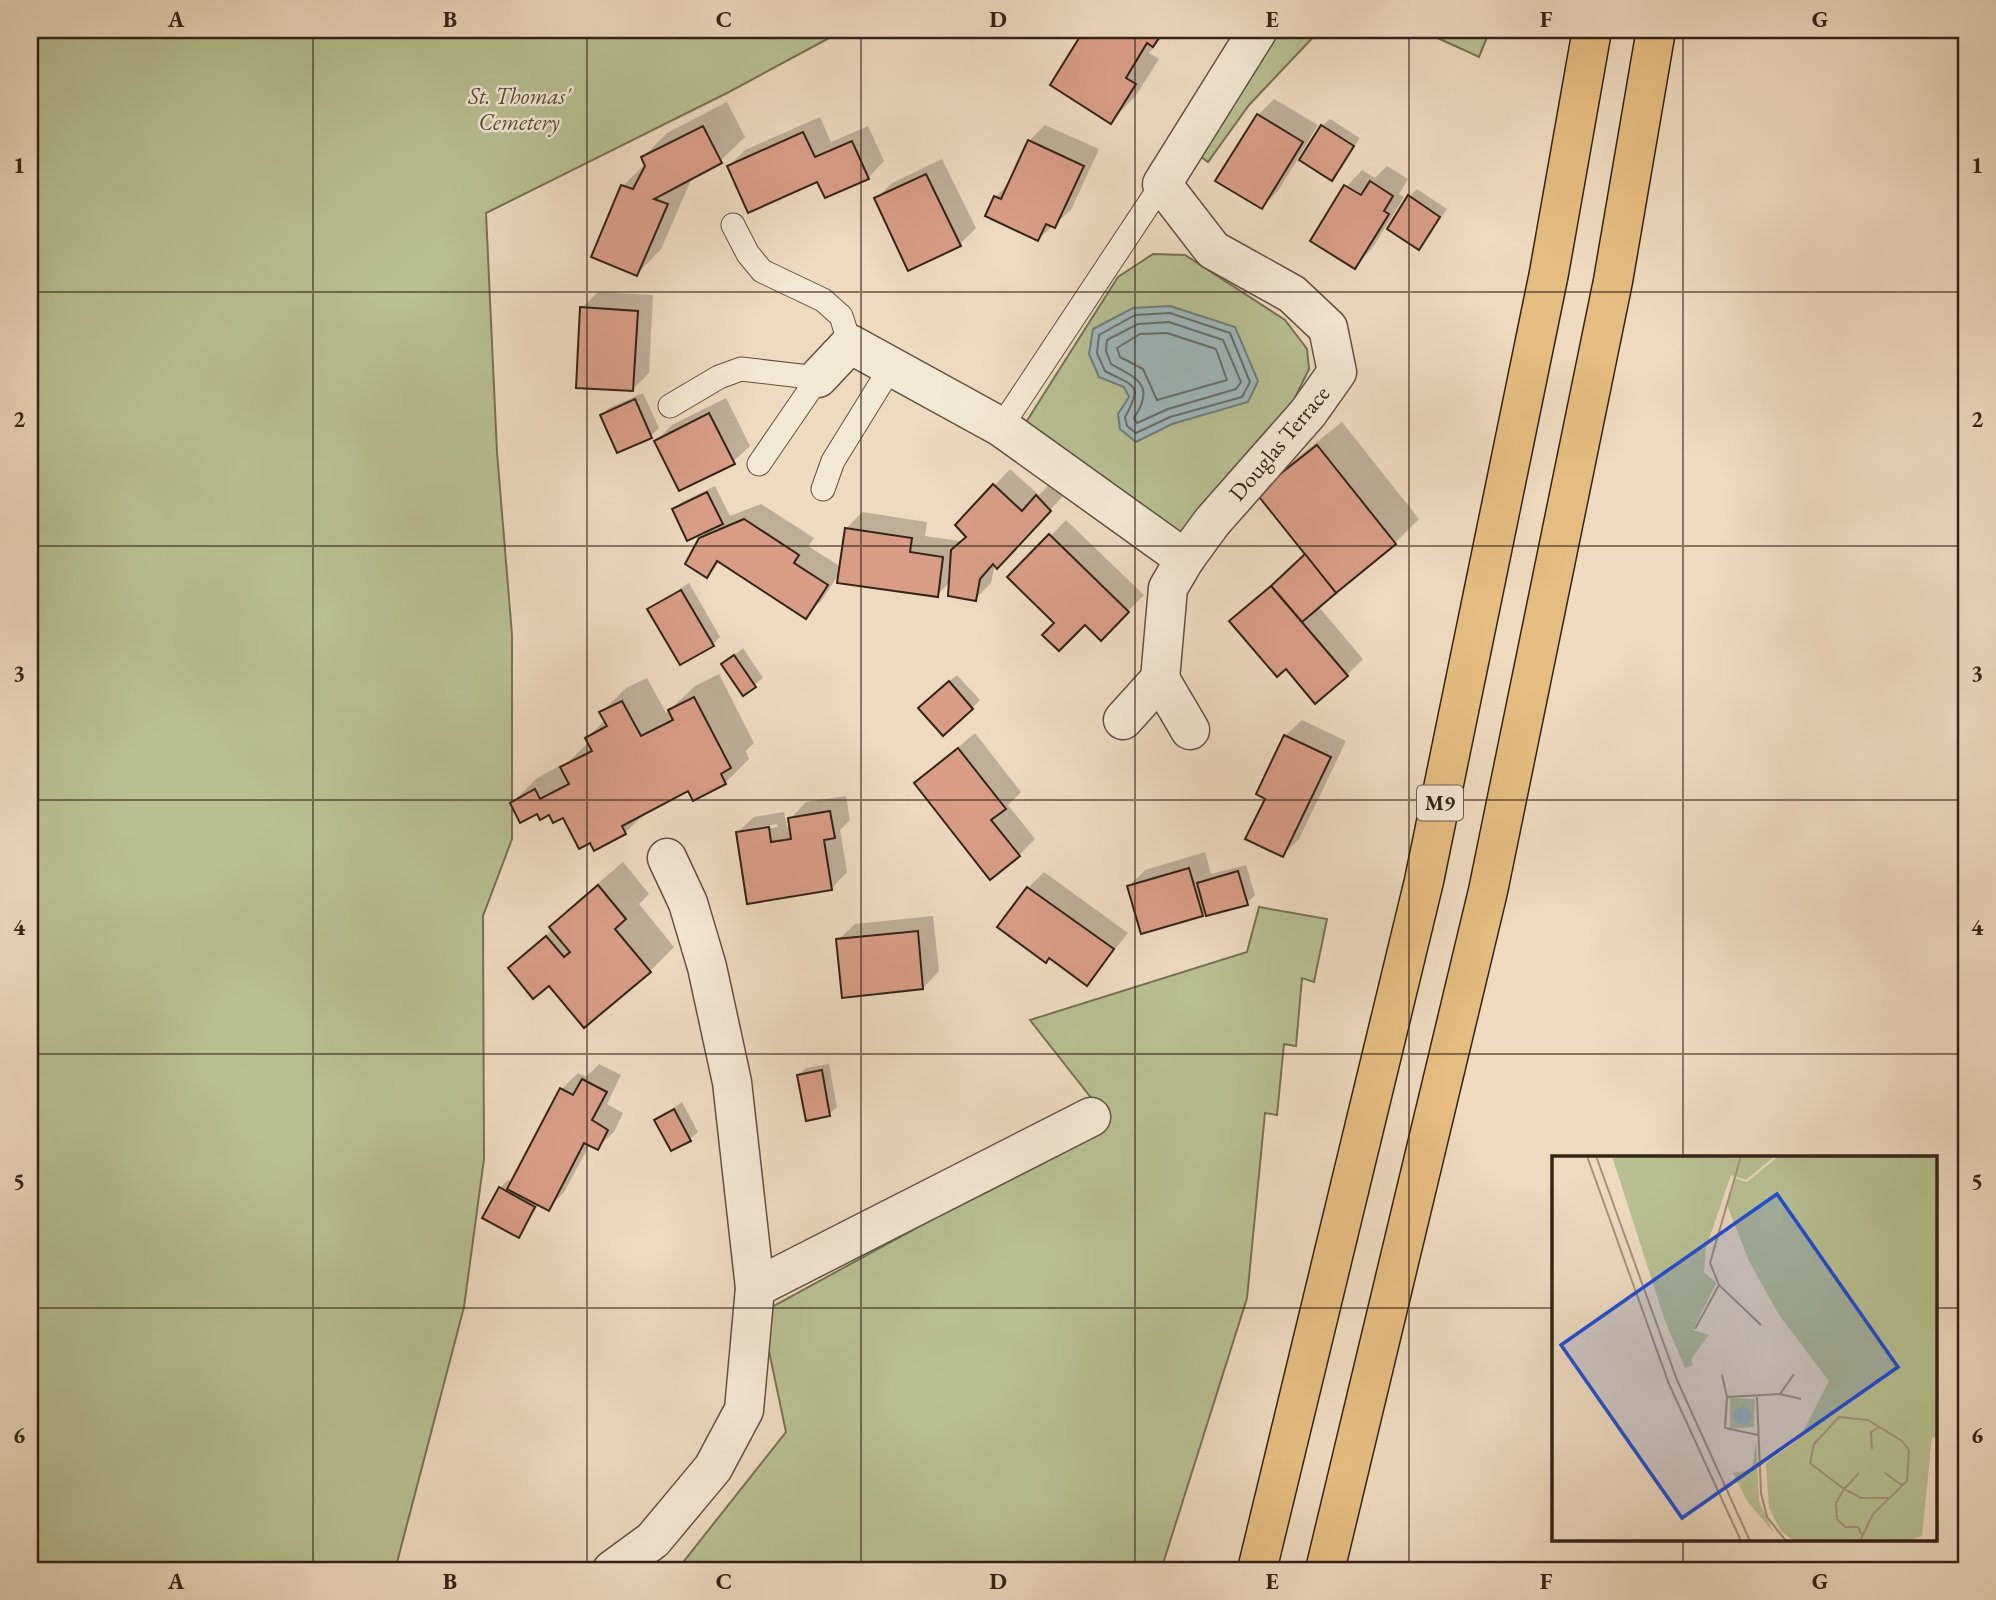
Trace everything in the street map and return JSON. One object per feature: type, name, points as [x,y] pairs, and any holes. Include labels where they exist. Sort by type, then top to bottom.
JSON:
[{"type":"highway","name":"M9","points":[[1257,1570],[1424,881],[1549,273],[1592,30]]},
{"type":"highway","points":[[1325,1570],[1488,891],[1613,281],[1656,30]]},
{"type":"street","points":[[1162,184],[1258,30]]},
{"type":"street","name":"Douglas Terrace","points":[[1160,679],[1168,588],[1212,522],[1308,413],[1337,372],[1328,328],[1292,294],[1213,250],[1162,184]]},
{"type":"street","points":[[818,377],[850,344],[1001,427],[1185,559]]},
{"type":"street","points":[[1123,720],[1160,679],[1190,730]]},
{"type":"street","points":[[612,1570],[653,1540],[713,1468],[744,1410],[755,1289],[732,1082],[707,967],[688,903],[667,858]]},
{"type":"street","points":[[755,1289],[1091,1117]]},
{"type":"lane","points":[[1001,427],[1162,184]]},
{"type":"lane","points":[[733,225],[748,254],[762,271],[823,300],[841,316],[850,344]]},
{"type":"lane","points":[[823,489],[833,461],[891,367]]},
{"type":"lane","points":[[670,406],[719,377],[741,369],[818,377],[759,464]]},
{"type":"green space","name":"St. Thomas' Cemetery","points":[[30,30],[844,30],[729,92],[486,213],[497,452],[512,635],[512,839],[483,916],[484,1159],[464,1307],[395,1570],[30,1570]]},
{"type":"green space","points":[[1280,30],[1320,30],[1249,105],[1208,162],[1200,156]]},
{"type":"green space","points":[[1420,30],[1490,30],[1479,57]]},
{"type":"green space","points":[[1153,254],[1185,255],[1285,320],[1307,349],[1309,369],[1287,414],[1174,539],[1023,427],[1118,277]]},
{"type":"green space","points":[[1259,907],[1327,919],[1314,982],[1302,978],[1296,1046],[1284,1044],[1277,1115],[1265,1113],[1247,1298],[1161,1570],[677,1570],[786,1432],[761,1313],[1110,1122],[1030,1020],[1247,952]]},
{"type":"water","points":[[1170,306],[1235,327],[1258,381],[1248,402],[1172,424],[1136,442],[1120,429],[1118,414],[1129,397],[1124,387],[1099,377],[1089,354],[1093,329],[1133,308]]},
{"type":"building","points":[[1084,30],[1164,30],[1153,47],[1147,43],[1126,78],[1136,84],[1111,124],[1050,85]]},
{"type":"building","points":[[1257,114],[1303,142],[1262,209],[1215,181]]},
{"type":"building","points":[[1321,125],[1354,146],[1332,181],[1299,160]]},
{"type":"building","points":[[703,126],[722,163],[654,199],[668,204],[637,276],[591,257],[621,185],[633,189],[645,166],[641,157]]},
{"type":"building","points":[[803,132],[815,157],[852,141],[869,179],[825,198],[817,182],[748,213],[727,166]]},
{"type":"building","points":[[1028,140],[1084,166],[1055,228],[1046,224],[1038,241],[985,216],[994,196],[1001,199]]},
{"type":"building","points":[[926,174],[961,246],[908,271],[874,198]]},
{"type":"building","points":[[1370,181],[1393,196],[1384,211],[1389,214],[1355,269],[1310,241],[1344,185],[1361,195]]},
{"type":"building","points":[[1408,195],[1440,217],[1419,250],[1387,229]]},
{"type":"building","points":[[580,307],[638,311],[633,391],[576,388]]},
{"type":"building","points":[[635,399],[652,438],[617,453],[600,415]]},
{"type":"building","points":[[709,413],[735,464],[679,491],[654,441]]},
{"type":"building","points":[[1317,445],[1396,544],[1336,593],[1256,493]]},
{"type":"building","points":[[993,484],[1022,511],[1036,495],[1051,511],[997,569],[993,564],[980,579],[976,601],[948,596],[951,550],[966,537],[955,525]]},
{"type":"building","points":[[707,492],[723,524],[687,541],[672,509]]},
{"type":"building","points":[[744,519],[799,555],[794,563],[828,585],[806,619],[717,561],[707,578],[685,564],[699,538]]},
{"type":"building","points":[[845,528],[912,538],[910,552],[943,557],[938,597],[837,583]]},
{"type":"building","points":[[1049,534],[1129,612],[1101,641],[1085,625],[1059,651],[1042,635],[1054,623],[1007,577]]},
{"type":"building","points":[[1305,554],[1336,593],[1302,622],[1271,586]]},
{"type":"building","points":[[1271,586],[1348,676],[1315,704],[1286,669],[1277,677],[1229,621]]},
{"type":"building","points":[[681,590],[714,646],[680,665],[647,609]]},
{"type":"building","points":[[734,655],[756,687],[743,696],[721,664]]},
{"type":"building","points":[[949,681],[973,709],[943,736],[918,708]]},
{"type":"building","points":[[694,697],[731,768],[721,774],[726,784],[693,801],[688,791],[622,826],[626,834],[594,851],[590,843],[579,849],[563,818],[553,823],[549,815],[540,820],[537,814],[520,823],[510,803],[535,789],[540,799],[569,784],[560,767],[592,751],[585,738],[607,726],[599,712],[622,701],[641,736],[673,720],[668,710]]},
{"type":"building","points":[[1284,735],[1331,757],[1283,857],[1245,839],[1265,799],[1256,794]]},
{"type":"building","points":[[958,748],[1006,809],[991,820],[1020,856],[990,880],[914,783]]},
{"type":"building","points":[[830,811],[835,838],[824,840],[832,890],[747,904],[736,832],[769,827],[771,842],[791,839],[788,818]]},
{"type":"building","points":[[1189,868],[1203,916],[1141,934],[1127,886]]},
{"type":"building","points":[[1238,871],[1248,905],[1206,916],[1197,883]]},
{"type":"building","points":[[598,885],[626,919],[615,929],[651,972],[584,1028],[549,986],[533,999],[508,968],[546,936],[564,957],[570,952],[549,927]]},
{"type":"building","points":[[1027,887],[1114,949],[1087,986],[1049,958],[1046,963],[997,927]]},
{"type":"building","points":[[918,931],[923,989],[842,998],[836,939]]},
{"type":"building","points":[[822,1070],[830,1116],[806,1121],[797,1075]]},
{"type":"building","points":[[582,1079],[607,1092],[592,1120],[608,1130],[598,1150],[584,1143],[549,1211],[507,1189],[560,1088],[573,1095]]},
{"type":"building","points":[[674,1109],[691,1141],[671,1151],[654,1120]]},
{"type":"building","points":[[499,1187],[535,1207],[519,1238],[482,1218]]}]
